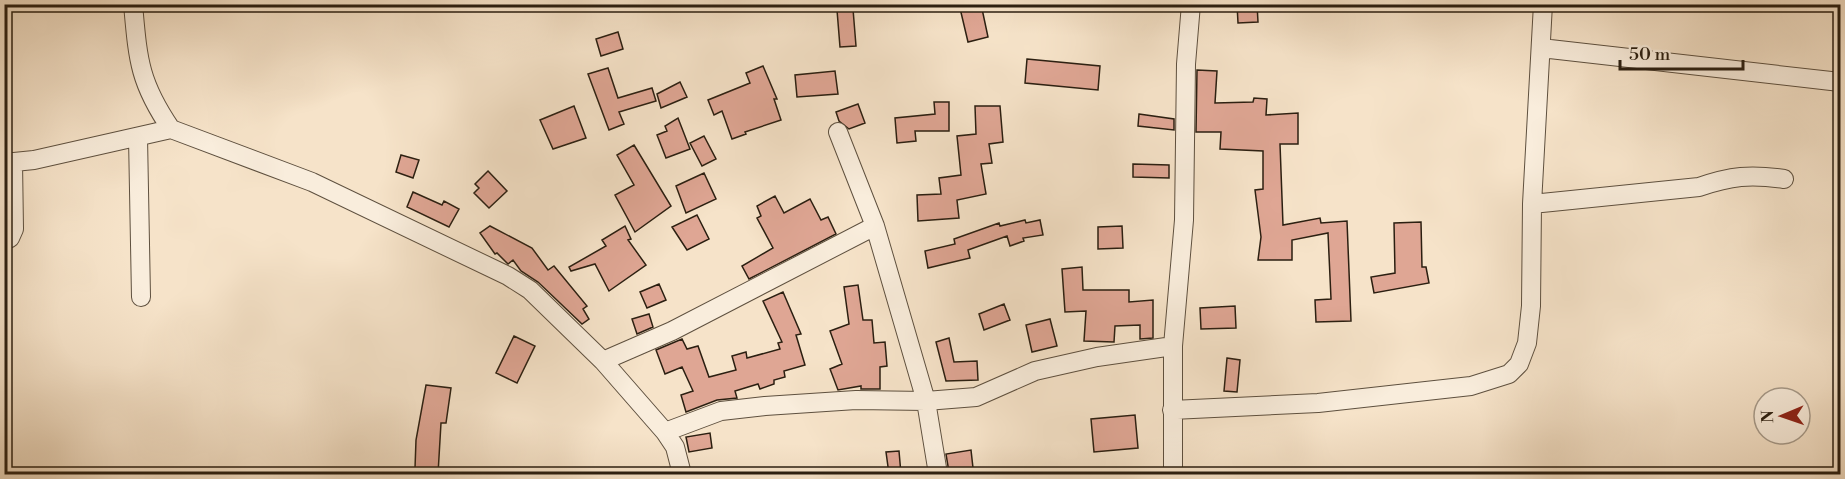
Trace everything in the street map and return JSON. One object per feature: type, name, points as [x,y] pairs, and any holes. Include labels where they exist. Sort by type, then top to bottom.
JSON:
[{"type":"street","points":[[134,4],[138,60],[151,99],[171,129]]},
{"type":"street","points":[[1173,474],[1173,346],[1184,219],[1186,64],[1191,4]]},
{"type":"street","points":[[1172,410],[1318,403],[1471,386],[1509,374],[1519,364],[1527,343],[1531,306],[1532,204],[1543,4]]},
{"type":"street","points":[[1541,48],[1840,81]]},
{"type":"street","points":[[4,241],[10,238],[14,230],[9,163],[171,129],[312,182],[508,276],[530,290],[603,361],[665,432],[675,447],[682,474]]},
{"type":"street","points":[[838,132],[875,226],[926,401],[938,474]]},
{"type":"street","points":[[138,137],[141,297]]},
{"type":"street","points":[[1532,204],[1699,187],[1725,178],[1752,174],[1784,179]]},
{"type":"street","points":[[603,361],[672,331],[875,226]]},
{"type":"street","points":[[665,432],[721,411],[856,400],[926,401],[976,396],[1035,372],[1097,357],[1173,346]]},
{"type":"building","points":[[959,4],[981,4],[988,37],[968,42]]},
{"type":"building","points":[[1237,4],[1257,4],[1258,22],[1238,23]]},
{"type":"building","points":[[853,9],[856,46],[840,47],[837,10]]},
{"type":"building","points":[[618,32],[623,49],[601,56],[596,39]]},
{"type":"building","points":[[1027,59],[1100,66],[1098,90],[1025,83]]},
{"type":"building","points":[[763,66],[777,99],[774,99],[781,120],[745,132],[746,134],[732,139],[722,111],[714,115],[708,100],[750,83],[746,73]]},
{"type":"building","points":[[608,68],[618,98],[652,88],[656,101],[619,112],[624,124],[609,130],[588,74]]},
{"type":"building","points":[[1197,70],[1217,71],[1215,103],[1253,102],[1254,98],[1267,99],[1266,115],[1298,113],[1298,144],[1280,144],[1283,225],[1320,218],[1321,223],[1347,221],[1351,321],[1316,322],[1315,300],[1331,299],[1328,233],[1292,240],[1292,260],[1258,260],[1261,237],[1255,190],[1263,189],[1263,151],[1220,149],[1221,132],[1196,132]]},
{"type":"building","points":[[835,71],[838,94],[797,97],[795,75]]},
{"type":"building","points":[[680,82],[687,97],[661,108],[657,94]]},
{"type":"building","points":[[934,102],[949,102],[949,131],[915,131],[916,141],[897,143],[895,118],[935,114]]},
{"type":"building","points":[[858,104],[865,123],[849,129],[839,121],[836,112]]},
{"type":"building","points":[[574,106],[586,138],[553,149],[540,120]]},
{"type":"building","points":[[975,106],[1000,106],[1003,142],[989,144],[992,163],[981,164],[986,194],[957,200],[959,218],[918,221],[917,195],[941,194],[939,178],[961,175],[957,136],[976,134]]},
{"type":"building","points":[[1139,114],[1174,119],[1174,130],[1138,126]]},
{"type":"building","points":[[678,118],[690,149],[666,158],[657,135],[667,131],[665,126]]},
{"type":"building","points":[[704,136],[716,159],[702,166],[690,143]]},
{"type":"building","points":[[634,145],[671,206],[635,232],[615,195],[634,185],[617,155]]},
{"type":"building","points":[[401,155],[419,160],[413,178],[396,172]]},
{"type":"building","points":[[1133,164],[1169,165],[1169,178],[1133,177]]},
{"type":"building","points":[[488,171],[507,191],[489,208],[474,193],[479,188],[475,184]]},
{"type":"building","points":[[704,173],[716,199],[686,213],[676,186]]},
{"type":"building","points":[[413,192],[442,205],[444,201],[459,209],[449,227],[407,207]]},
{"type":"building","points":[[775,196],[784,213],[810,199],[821,220],[828,217],[836,234],[749,279],[742,266],[773,248],[757,218],[761,216],[757,206]]},
{"type":"building","points":[[697,215],[709,239],[687,250],[672,227]]},
{"type":"building","points":[[1025,220],[1026,223],[1040,220],[1043,235],[1023,238],[1024,241],[1010,246],[1007,236],[968,250],[970,258],[928,268],[925,251],[955,244],[954,239],[999,223],[1000,226]]},
{"type":"building","points":[[1421,222],[1422,267],[1426,267],[1429,283],[1374,293],[1371,277],[1395,273],[1394,223]]},
{"type":"building","points":[[490,226],[532,248],[548,270],[554,266],[587,306],[583,309],[589,319],[582,324],[538,282],[521,271],[513,260],[508,264],[497,253],[495,254],[480,233]]},
{"type":"building","points":[[625,226],[631,239],[628,240],[646,265],[609,291],[595,264],[571,271],[569,267],[606,246],[602,240]]},
{"type":"building","points":[[1122,226],[1123,248],[1098,249],[1098,227]]},
{"type":"building","points":[[1082,267],[1083,290],[1129,290],[1129,302],[1153,300],[1153,338],[1140,339],[1140,325],[1115,326],[1114,342],[1084,341],[1086,311],[1065,312],[1062,269]]},
{"type":"building","points":[[659,284],[666,300],[647,308],[640,292]]},
{"type":"building","points":[[858,285],[863,320],[872,320],[874,343],[885,342],[887,366],[880,367],[880,389],[861,389],[861,386],[838,390],[830,369],[842,364],[830,331],[849,324],[844,287]]},
{"type":"building","points":[[783,292],[801,334],[796,335],[805,365],[784,371],[785,377],[774,380],[774,384],[760,389],[758,384],[735,391],[737,398],[717,400],[686,412],[681,395],[693,391],[682,367],[665,374],[656,350],[682,339],[687,349],[698,346],[709,377],[736,370],[732,356],[746,352],[747,358],[780,349],[778,343],[782,342],[763,301]]},
{"type":"building","points":[[1004,304],[1010,320],[984,330],[979,314]]},
{"type":"building","points":[[1235,306],[1236,328],[1201,329],[1200,308]]},
{"type":"building","points":[[649,314],[653,327],[637,334],[632,319]]},
{"type":"building","points":[[1050,319],[1057,346],[1032,352],[1026,325]]},
{"type":"building","points":[[514,336],[535,346],[517,383],[496,373]]},
{"type":"building","points":[[949,338],[954,362],[977,361],[978,380],[946,381],[936,342]]},
{"type":"building","points":[[1227,358],[1240,360],[1237,392],[1224,391]]},
{"type":"building","points":[[426,385],[451,388],[446,423],[441,423],[438,474],[420,474],[420,468],[415,468],[416,440]]},
{"type":"building","points":[[1135,415],[1138,448],[1094,452],[1091,419]]},
{"type":"building","points":[[710,433],[712,448],[689,452],[686,437]]},
{"type":"building","points":[[971,450],[973,468],[949,472],[946,454]]},
{"type":"building","points":[[899,451],[901,474],[889,474],[886,452]]}]
